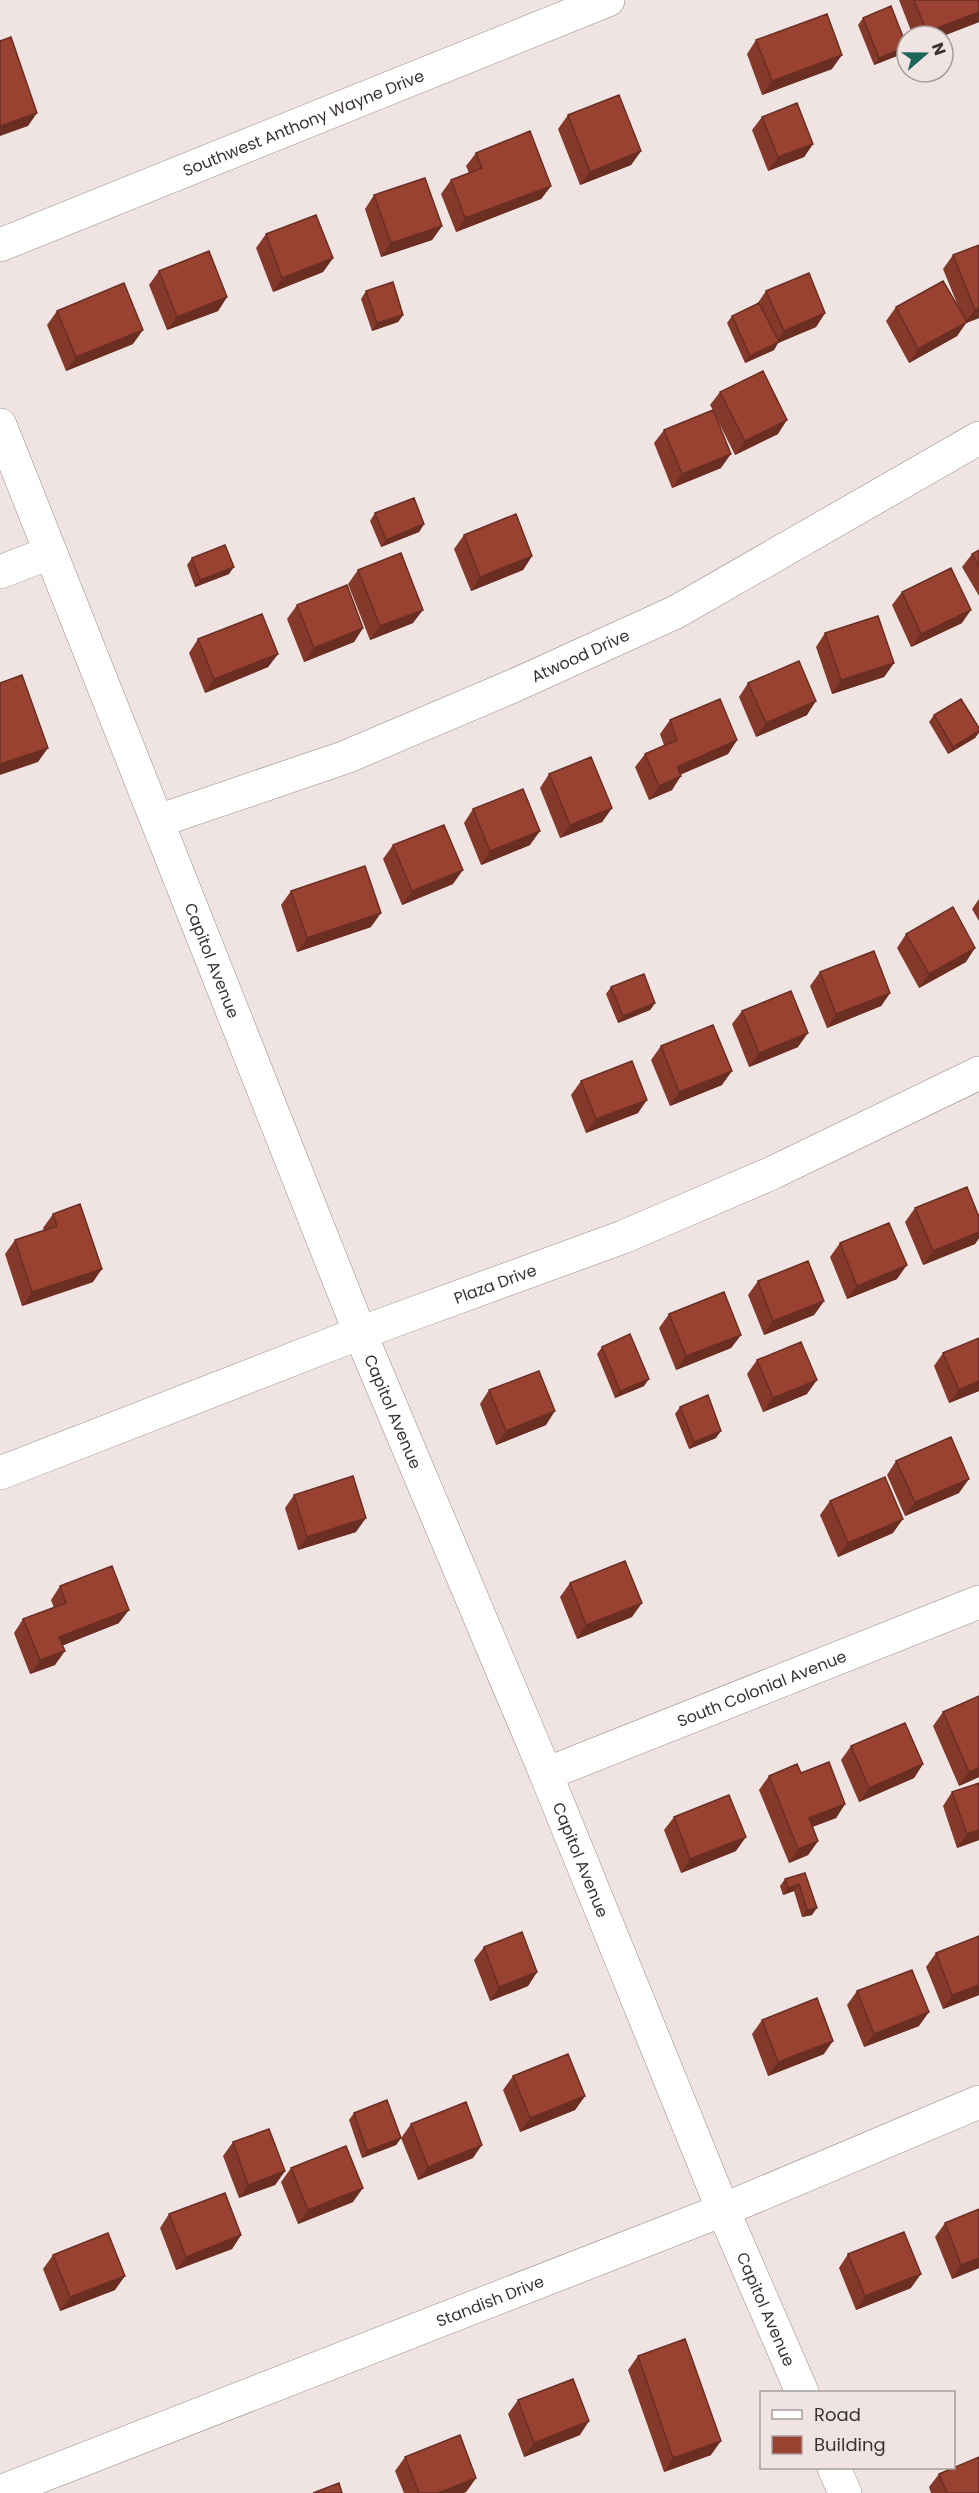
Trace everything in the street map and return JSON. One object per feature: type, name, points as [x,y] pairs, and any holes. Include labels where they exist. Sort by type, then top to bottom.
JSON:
[{"type":"street","name":"Southwest Anthony Wayne Drive","points":[[0,245],[608,0]]},
{"type":"street","name":"Capitol Avenue","points":[[0,425],[360,1333],[546,1774],[723,2210],[802,2391]]},
{"type":"street","name":"Atwood Drive","points":[[158,821],[346,757],[513,686],[676,612],[979,438]]},
{"type":"street","points":[[0,572],[49,553]]},
{"type":"street","name":"Plaza Drive","points":[[0,1473],[360,1333],[644,1228],[772,1173],[979,1073]]},
{"type":"street","name":"South Colonial Avenue","points":[[546,1774],[979,1602]]},
{"type":"street","name":"Standish Drive","points":[[0,2492],[723,2210],[979,2102]]},
{"type":"street","points":[[834,2469],[845,2493]]},
{"type":"building","points":[[914,0],[979,0],[979,12],[948,24],[924,24]]},
{"type":"building","points":[[891,6],[898,24],[895,24],[895,52],[879,58],[863,18]]},
{"type":"building","points":[[827,14],[842,55],[772,81],[756,40]]},
{"type":"building","points":[[11,37],[37,113],[0,126],[0,41]]},
{"type":"building","points":[[619,95],[641,151],[590,172],[568,115]]},
{"type":"building","points":[[797,103],[813,144],[778,157],[762,117]]},
{"type":"building","points":[[530,131],[551,186],[465,218],[451,180],[482,168],[476,153]]},
{"type":"building","points":[[425,178],[442,226],[391,243],[374,195]]},
{"type":"building","points":[[316,215],[333,258],[282,278],[266,234]]},
{"type":"building","points":[[979,245],[979,308],[975,310],[953,255]]},
{"type":"building","points":[[209,251],[227,297],[177,317],[159,271]]},
{"type":"building","points":[[809,273],[825,313],[784,331],[766,291]]},
{"type":"building","points":[[943,281],[967,322],[918,349],[896,307]]},
{"type":"building","points":[[393,282],[403,315],[377,323],[366,291]]},
{"type":"building","points":[[124,283],[143,330],[76,357],[57,311]]},
{"type":"building","points":[[759,303],[779,342],[750,356],[732,316]]},
{"type":"building","points":[[763,371],[787,420],[745,441],[720,392]]},
{"type":"building","points":[[713,410],[731,454],[682,474],[664,430]]},
{"type":"building","points":[[414,498],[424,524],[386,540],[375,513]]},
{"type":"building","points":[[516,514],[532,556],[480,577],[464,535]]},
{"type":"building","points":[[225,545],[234,567],[200,580],[192,558]]},
{"type":"building","points":[[979,550],[979,566],[972,554]]},
{"type":"building","points":[[401,553],[423,610],[380,626],[358,570]]},
{"type":"building","points":[[951,568],[971,610],[921,634],[902,592]]},
{"type":"building","points":[[347,585],[363,628],[314,648],[297,605]]},
{"type":"building","points":[[262,614],[278,654],[214,679],[198,639]]},
{"type":"building","points":[[878,616],[894,663],[841,680],[825,633]]},
{"type":"building","points":[[799,661],[816,701],[766,723],[748,683]]},
{"type":"building","points":[[22,675],[48,748],[0,764],[0,683]]},
{"type":"building","points":[[720,699],[737,740],[677,767],[681,776],[659,786],[645,754],[677,740],[670,720]]},
{"type":"building","points":[[961,699],[979,731],[953,747],[934,715]]},
{"type":"building","points":[[591,757],[612,808],[570,825],[549,774]]},
{"type":"building","points":[[523,789],[540,831],[490,851],[473,809]]},
{"type":"building","points":[[444,825],[463,870],[412,891],[393,845]]},
{"type":"building","points":[[365,866],[381,913],[307,938],[291,891]]},
{"type":"building","points":[[953,907],[975,948],[929,974],[906,934]]},
{"type":"building","points":[[874,951],[890,993],[836,1014],[820,972]]},
{"type":"building","points":[[644,974],[655,1003],[623,1016],[611,987]]},
{"type":"building","points":[[791,991],[808,1033],[759,1053],[742,1011]]},
{"type":"building","points":[[713,1025],[732,1071],[679,1092],[661,1046]]},
{"type":"building","points":[[632,1061],[647,1100],[596,1119],[581,1081]]},
{"type":"building","points":[[967,1187],[979,1217],[979,1232],[933,1251],[915,1208]]},
{"type":"building","points":[[80,1204],[102,1269],[32,1292],[15,1240],[57,1226],[53,1214]]},
{"type":"building","points":[[889,1223],[907,1265],[857,1286],[840,1243]]},
{"type":"building","points":[[808,1261],[824,1301],[773,1321],[758,1281]]},
{"type":"building","points":[[724,1292],[741,1335],[686,1356],[669,1314]]},
{"type":"building","points":[[630,1334],[649,1379],[620,1391],[602,1347]]},
{"type":"building","points":[[979,1338],[979,1381],[959,1390],[943,1353]]},
{"type":"building","points":[[801,1342],[817,1380],[773,1398],[757,1360]]},
{"type":"building","points":[[539,1371],[555,1411],[506,1431],[489,1390]]},
{"type":"building","points":[[708,1395],[721,1431],[694,1442],[680,1407]]},
{"type":"building","points":[[951,1437],[969,1479],[915,1502],[896,1461]]},
{"type":"building","points":[[353,1476],[366,1518],[307,1537],[294,1495]]},
{"type":"building","points":[[885,1477],[903,1519],[848,1543],[830,1501]]},
{"type":"building","points":[[625,1561],[642,1603],[586,1625],[570,1583]]},
{"type":"building","points":[[112,1566],[129,1610],[59,1637],[65,1651],[40,1660],[23,1619],[66,1603],[60,1586]]},
{"type":"building","points":[[979,1696],[979,1768],[969,1772],[943,1712]]},
{"type":"building","points":[[905,1723],[923,1764],[869,1788],[851,1746]]},
{"type":"building","points":[[829,1762],[845,1804],[809,1818],[818,1841],[798,1849],[769,1776],[797,1764],[801,1773]]},
{"type":"building","points":[[979,1783],[979,1830],[967,1834],[952,1792]]},
{"type":"building","points":[[729,1795],[746,1837],[690,1859],[674,1817]]},
{"type":"building","points":[[805,1873],[817,1908],[807,1910],[799,1884],[788,1888],[785,1879]]},
{"type":"building","points":[[522,1932],[537,1972],[499,1987],[484,1947]]},
{"type":"building","points":[[979,1936],[979,1985],[952,1995],[936,1953]]},
{"type":"building","points":[[912,1970],[929,2012],[874,2034],[857,1991]]},
{"type":"building","points":[[817,1998],[833,2041],[778,2062],[762,2020]]},
{"type":"building","points":[[568,2054],[585,2096],[530,2118],[513,2076]]},
{"type":"building","points":[[387,2100],[401,2138],[367,2151],[354,2113]]},
{"type":"building","points":[[466,2102],[482,2145],[428,2167],[411,2124]]},
{"type":"building","points":[[269,2129],[285,2171],[248,2185],[233,2142]]},
{"type":"building","points":[[346,2146],[363,2188],[308,2210],[291,2168]]},
{"type":"building","points":[[225,2193],[241,2235],[186,2257],[169,2214]]},
{"type":"building","points":[[979,2209],[979,2258],[961,2265],[945,2223]]},
{"type":"building","points":[[904,2232],[921,2274],[865,2296],[848,2254]]},
{"type":"building","points":[[108,2233],[125,2276],[70,2297],[53,2255]]},
{"type":"building","points":[[685,2339],[721,2441],[673,2458],[638,2356]]},
{"type":"building","points":[[573,2379],[589,2421],[534,2443],[518,2400]]},
{"type":"building","points":[[460,2435],[476,2478],[438,2493],[419,2493],[405,2457]]},
{"type":"building","points":[[979,2457],[979,2493],[947,2493],[939,2474]]},
{"type":"building","points":[[339,2483],[342,2493],[313,2493]]}]
